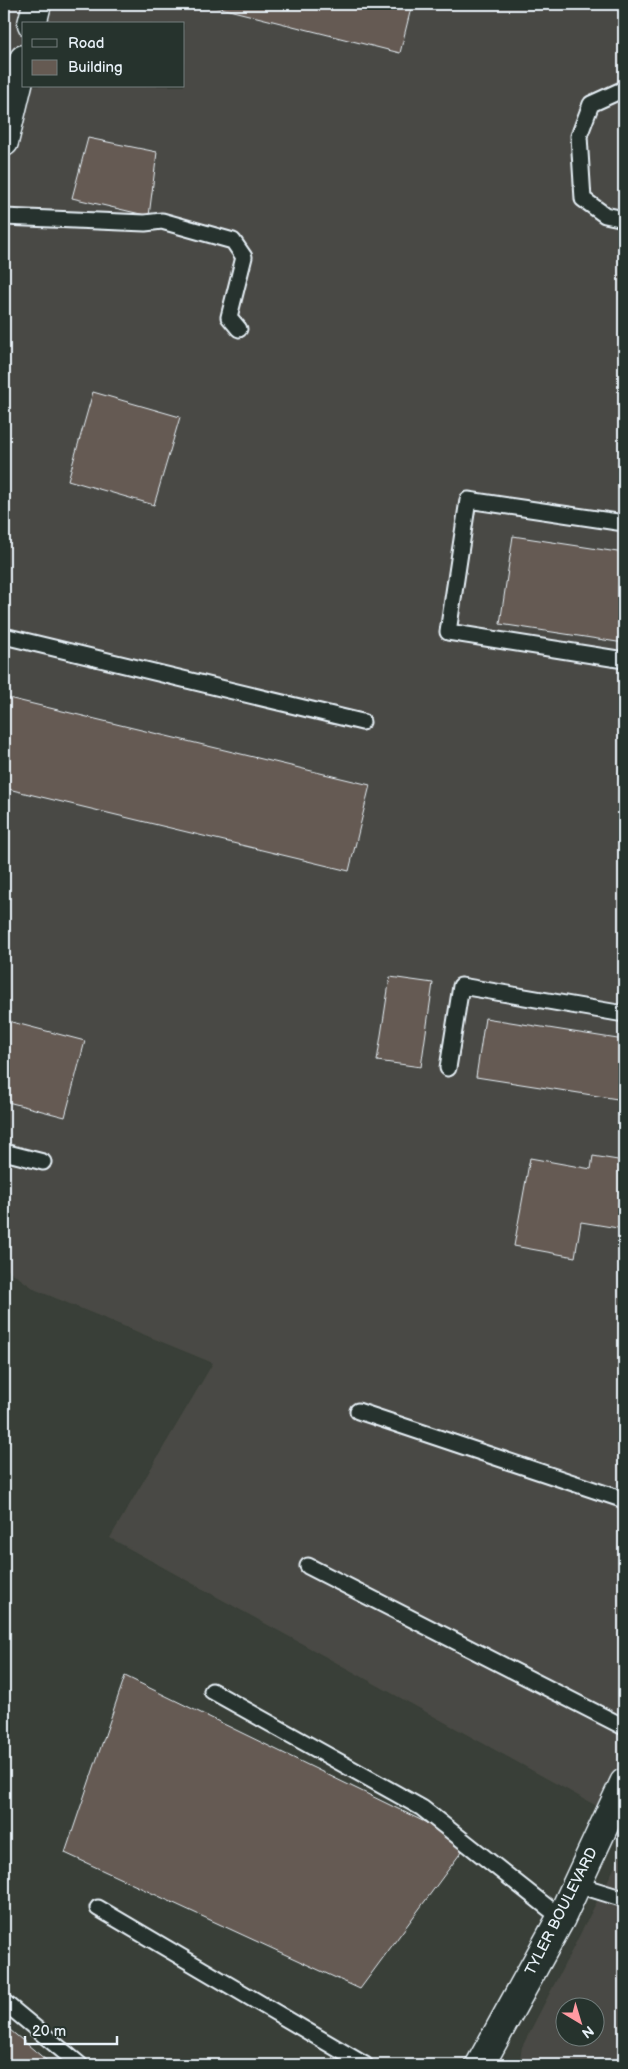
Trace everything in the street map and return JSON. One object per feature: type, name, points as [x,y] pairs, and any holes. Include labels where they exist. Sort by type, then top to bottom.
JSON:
[{"type":"street","points":[[32,22],[37,4]]},
{"type":"street","points":[[4,142],[22,67]]},
{"type":"street","name":"TYLER BOULEVARD","points":[[480,2065],[561,1918],[575,1884],[624,1783]]},
{"type":"lane","points":[[624,89],[591,104],[579,136],[583,199],[605,215],[624,219]]},
{"type":"lane","points":[[4,217],[145,223],[162,221],[233,241],[244,257],[229,317],[239,330]]},
{"type":"lane","points":[[624,523],[468,500],[448,632],[624,660]]},
{"type":"lane","points":[[4,636],[362,722]]},
{"type":"lane","points":[[448,1068],[462,986],[624,1014]]},
{"type":"lane","points":[[4,1152],[43,1162]]},
{"type":"lane","points":[[358,1411],[624,1500]]},
{"type":"lane","points":[[308,1566],[624,1726]]},
{"type":"lane","points":[[212,1691],[422,1808],[561,1918]]},
{"type":"lane","points":[[575,1884],[624,1899]]},
{"type":"lane","points":[[98,1908],[365,2065]]},
{"type":"lane","points":[[4,2002],[80,2065]]},
{"type":"shaded area","points":[[4,4],[624,4],[624,1821],[110,1538],[213,1363],[36,1290],[4,1267]]},
{"type":"shaded area","points":[[624,1849],[624,2065],[519,2065],[522,2047]]},
{"type":"building","points":[[213,4],[412,4],[400,53],[213,6]]},
{"type":"building","points":[[88,138],[157,152],[149,216],[72,198]]},
{"type":"building","points":[[93,392],[180,417],[154,505],[68,480]]},
{"type":"building","points":[[513,536],[624,553],[624,643],[500,624]]},
{"type":"building","points":[[4,697],[370,785],[349,871],[4,788]]},
{"type":"building","points":[[390,977],[433,983],[421,1067],[377,1061]]},
{"type":"building","points":[[485,1018],[624,1040],[624,1100],[476,1077]]},
{"type":"building","points":[[4,1020],[85,1041],[65,1117],[4,1101]]},
{"type":"building","points":[[593,1156],[624,1161],[624,1229],[581,1222],[575,1257],[514,1246],[530,1158],[591,1169]]},
{"type":"building","points":[[125,1676],[468,1843],[360,1989],[65,1853]]},
{"type":"building","points":[[4,2025],[52,2065],[4,2065]]}]
